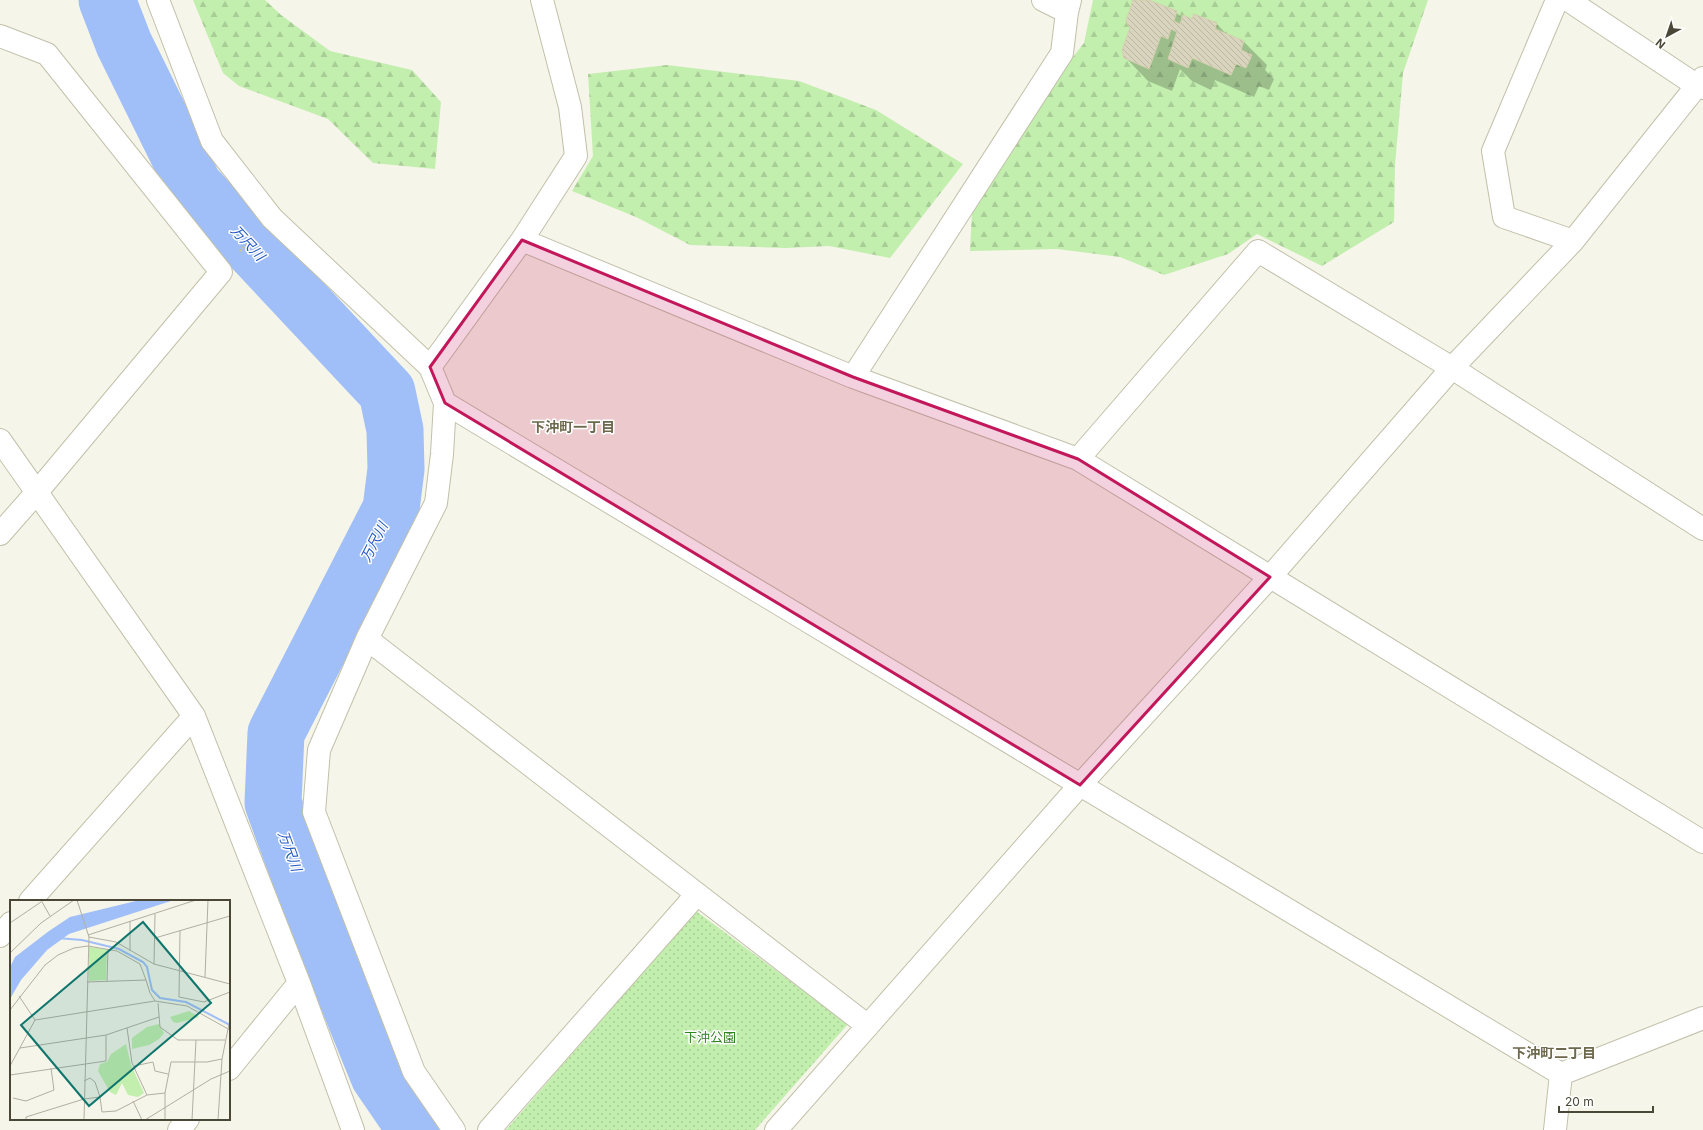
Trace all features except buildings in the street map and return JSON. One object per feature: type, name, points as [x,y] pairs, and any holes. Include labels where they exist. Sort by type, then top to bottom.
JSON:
[{"type":"street","points":[[158,0],[212,140],[272,218],[430,367],[445,403],[442,454],[436,503],[367,639],[319,750],[314,812],[414,1072],[454,1130]]},
{"type":"street","points":[[430,367],[522,240],[576,156],[570,107],[542,0]]},
{"type":"street","points":[[853,377],[1062,53],[1068,6],[1043,0]]},
{"type":"street","points":[[1557,0],[1494,151],[1504,217],[1573,241]]},
{"type":"street","points":[[776,1130],[1080,785],[1270,577],[1452,368],[1573,241],[1701,84],[1568,0]]},
{"type":"street","points":[[0,36],[47,54],[221,272],[37,492],[0,534]]},
{"type":"street","points":[[522,240],[853,377],[1078,459],[1703,842]]},
{"type":"street","points":[[1078,459],[1258,251],[1452,368],[1703,529]]},
{"type":"street","points":[[445,403],[1561,1074]]},
{"type":"street","points":[[0,440],[194,716],[300,983],[353,1130]]},
{"type":"street","points":[[367,639],[868,1026]]},
{"type":"street","points":[[31,900],[194,716]]},
{"type":"street","points":[[489,1130],[697,894]]},
{"type":"street","points":[[0,913],[10,918]]},
{"type":"street","points":[[0,936],[10,924]]},
{"type":"street","points":[[230,1068],[300,983]]},
{"type":"street","points":[[1561,1074],[1703,1018]]},
{"type":"street","points":[[1554,1130],[1561,1074]]},
{"type":"street","points":[[179,1130],[187,1120]]},
{"type":"path","points":[[221,272],[272,218]]},
{"type":"highlighted area","points":[[522,240],[853,377],[1078,459],[1270,577],[1080,785],[445,403],[430,367]]},
{"type":"green space","points":[[193,0],[265,0],[281,15],[330,51],[412,70],[441,102],[435,169],[373,163],[328,119],[239,86],[223,73]]},
{"type":"green space","points":[[1093,0],[1428,0],[1403,73],[1395,165],[1394,222],[1322,266],[1257,234],[1228,254],[1164,275],[1120,257],[1057,249],[970,251],[972,211],[1054,81],[1084,43]]},
{"type":"green space","points":[[667,65],[799,81],[876,110],[963,164],[890,258],[829,246],[786,248],[690,245],[636,217],[572,191],[593,156],[588,74]]},
{"type":"green space","name":"下沖公園","points":[[696,911],[848,1024],[755,1130],[506,1130]]},
{"type":"waterway","name":"万尺川","points":[[107,0],[124,44],[194,186],[387,392],[395,430],[396,469],[391,509],[276,733],[273,803],[318,926],[379,1076],[416,1130]]},
{"type":"district","name":"下沖町一丁目","points":[[573,427]]},
{"type":"district","name":"下沖町二丁目","points":[[1554,1053]]}]
